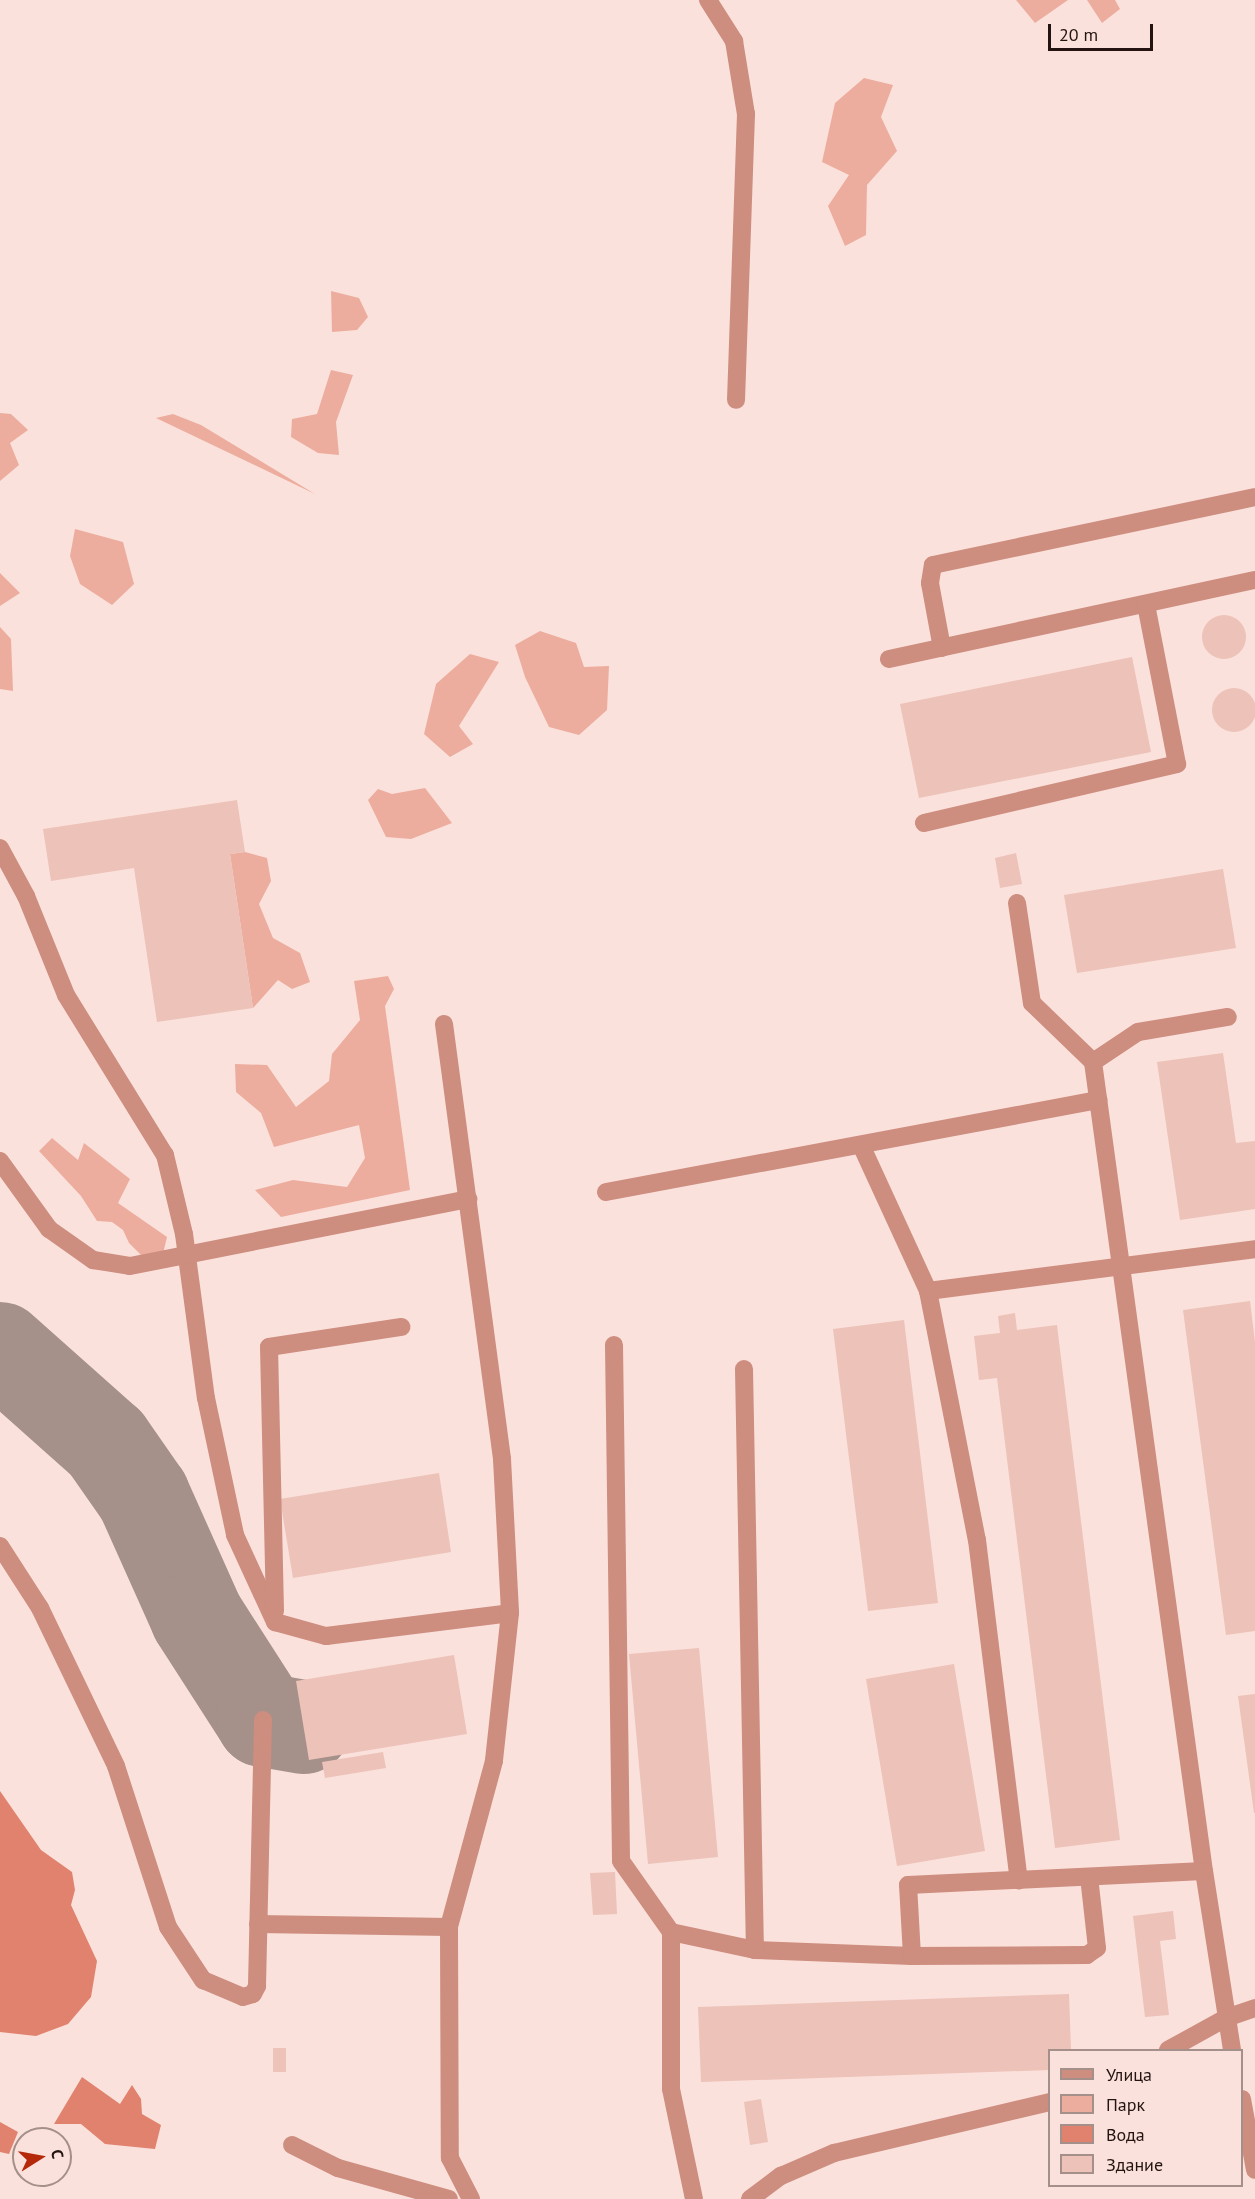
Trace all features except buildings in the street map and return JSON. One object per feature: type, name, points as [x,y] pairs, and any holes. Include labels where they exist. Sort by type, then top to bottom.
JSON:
[{"type":"street","points":[[708,0],[734,41],[746,114],[736,400]]},
{"type":"street","points":[[942,648],[930,583],[933,565],[1255,497]]},
{"type":"street","points":[[889,659],[1255,580]]},
{"type":"street","points":[[924,823],[1177,764],[1146,604]]},
{"type":"street","points":[[0,848],[26,896],[66,995],[165,1155],[187,1255],[206,1398],[235,1535],[275,1622],[326,1636],[510,1612]]},
{"type":"street","points":[[1017,903],[1032,1003],[1093,1062],[1204,1871],[1232,2049]]},
{"type":"street","points":[[1093,1062],[1138,1032],[1228,1017]]},
{"type":"street","points":[[444,1024],[502,1459],[510,1612],[494,1761],[449,1927],[450,2158],[471,2199]]},
{"type":"street","points":[[606,1192],[1098,1100]]},
{"type":"street","points":[[861,1144],[928,1291],[977,1540],[1019,1880]]},
{"type":"street","points":[[0,1161],[49,1229],[93,1260],[130,1266],[468,1199]]},
{"type":"street","points":[[928,1291],[1121,1264],[1255,1249]]},
{"type":"street","points":[[275,1622],[269,1347],[402,1327]]},
{"type":"street","points":[[615,1345],[621,1861],[671,1932],[671,2089],[694,2199]]},
{"type":"street","points":[[744,1369],[755,1950]]},
{"type":"street","points":[[0,1546],[40,1608],[116,1766],[168,1928],[203,1980],[243,1997],[253,1994],[257,1986],[263,1720]]},
{"type":"street","points":[[912,1956],[908,1885],[1204,1871]]},
{"type":"street","points":[[671,1932],[755,1950],[912,1956],[1094,1953],[1089,1877]]},
{"type":"street","points":[[258,1924],[449,1927]]},
{"type":"street","points":[[1170,2049],[1226,2018],[1255,2008]]},
{"type":"street","points":[[750,2199],[781,2176],[834,2153],[1048,2102]]},
{"type":"street","points":[[1243,2104],[1255,2170]]},
{"type":"street","points":[[292,2145],[338,2168],[449,2199]]},
{"type":"green space","points":[[1016,0],[1068,0],[1035,23]]},
{"type":"green space","points":[[1087,0],[1115,0],[1120,9],[1102,23]]},
{"type":"green space","points":[[864,78],[893,85],[881,117],[897,151],[867,185],[866,235],[845,246],[828,206],[849,175],[822,162],[835,103]]},
{"type":"green space","points":[[331,291],[359,298],[368,317],[357,330],[332,332]]},
{"type":"green space","points":[[331,370],[353,375],[336,422],[339,455],[318,453],[291,437],[292,419],[317,414]]},
{"type":"green space","points":[[0,413],[11,414],[28,430],[10,443],[19,465],[0,481]]},
{"type":"green space","points":[[173,414],[201,425],[315,494],[156,418]]},
{"type":"green space","points":[[75,529],[123,542],[134,584],[112,605],[80,584],[70,556]]},
{"type":"green space","points":[[0,573],[20,593],[0,606]]},
{"type":"green space","points":[[0,627],[11,639],[13,691],[0,689]]},
{"type":"green space","points":[[540,631],[576,643],[584,667],[609,666],[607,710],[579,735],[549,727],[525,677],[515,645]]},
{"type":"green space","points":[[470,654],[499,662],[459,726],[473,744],[450,757],[424,734],[436,684]]},
{"type":"green space","points":[[425,788],[452,823],[411,839],[386,837],[368,800],[378,789],[392,794]]},
{"type":"green space","points":[[245,852],[267,858],[271,881],[259,904],[273,938],[300,953],[310,982],[292,989],[278,980],[253,1008],[230,854]]},
{"type":"green space","points":[[388,976],[394,989],[385,1006],[410,1190],[281,1217],[255,1190],[293,1180],[347,1187],[365,1158],[359,1125],[274,1147],[261,1113],[236,1092],[235,1064],[267,1065],[296,1107],[329,1081],[332,1054],[360,1020],[354,981]]},
{"type":"green space","points":[[52,1138],[78,1160],[84,1143],[130,1179],[118,1203],[167,1237],[162,1258],[151,1265],[129,1243],[123,1230],[112,1222],[97,1221],[81,1196],[39,1151]]},
{"type":"water","points":[[0,1791],[41,1850],[72,1872],[75,1890],[71,1905],[97,1961],[91,1997],[68,2024],[36,2036],[0,2032]]},
{"type":"water","points":[[82,2077],[120,2104],[132,2085],[141,2099],[142,2114],[161,2125],[155,2149],[105,2144],[81,2124],[54,2124]]},
{"type":"water","points":[[0,2122],[12,2129],[12,2147],[9,2154],[0,2152]]},
{"type":"taxiway","points":[[0,1349],[106,1443],[143,1496],[197,1617],[263,1720],[303,1727]]}]
